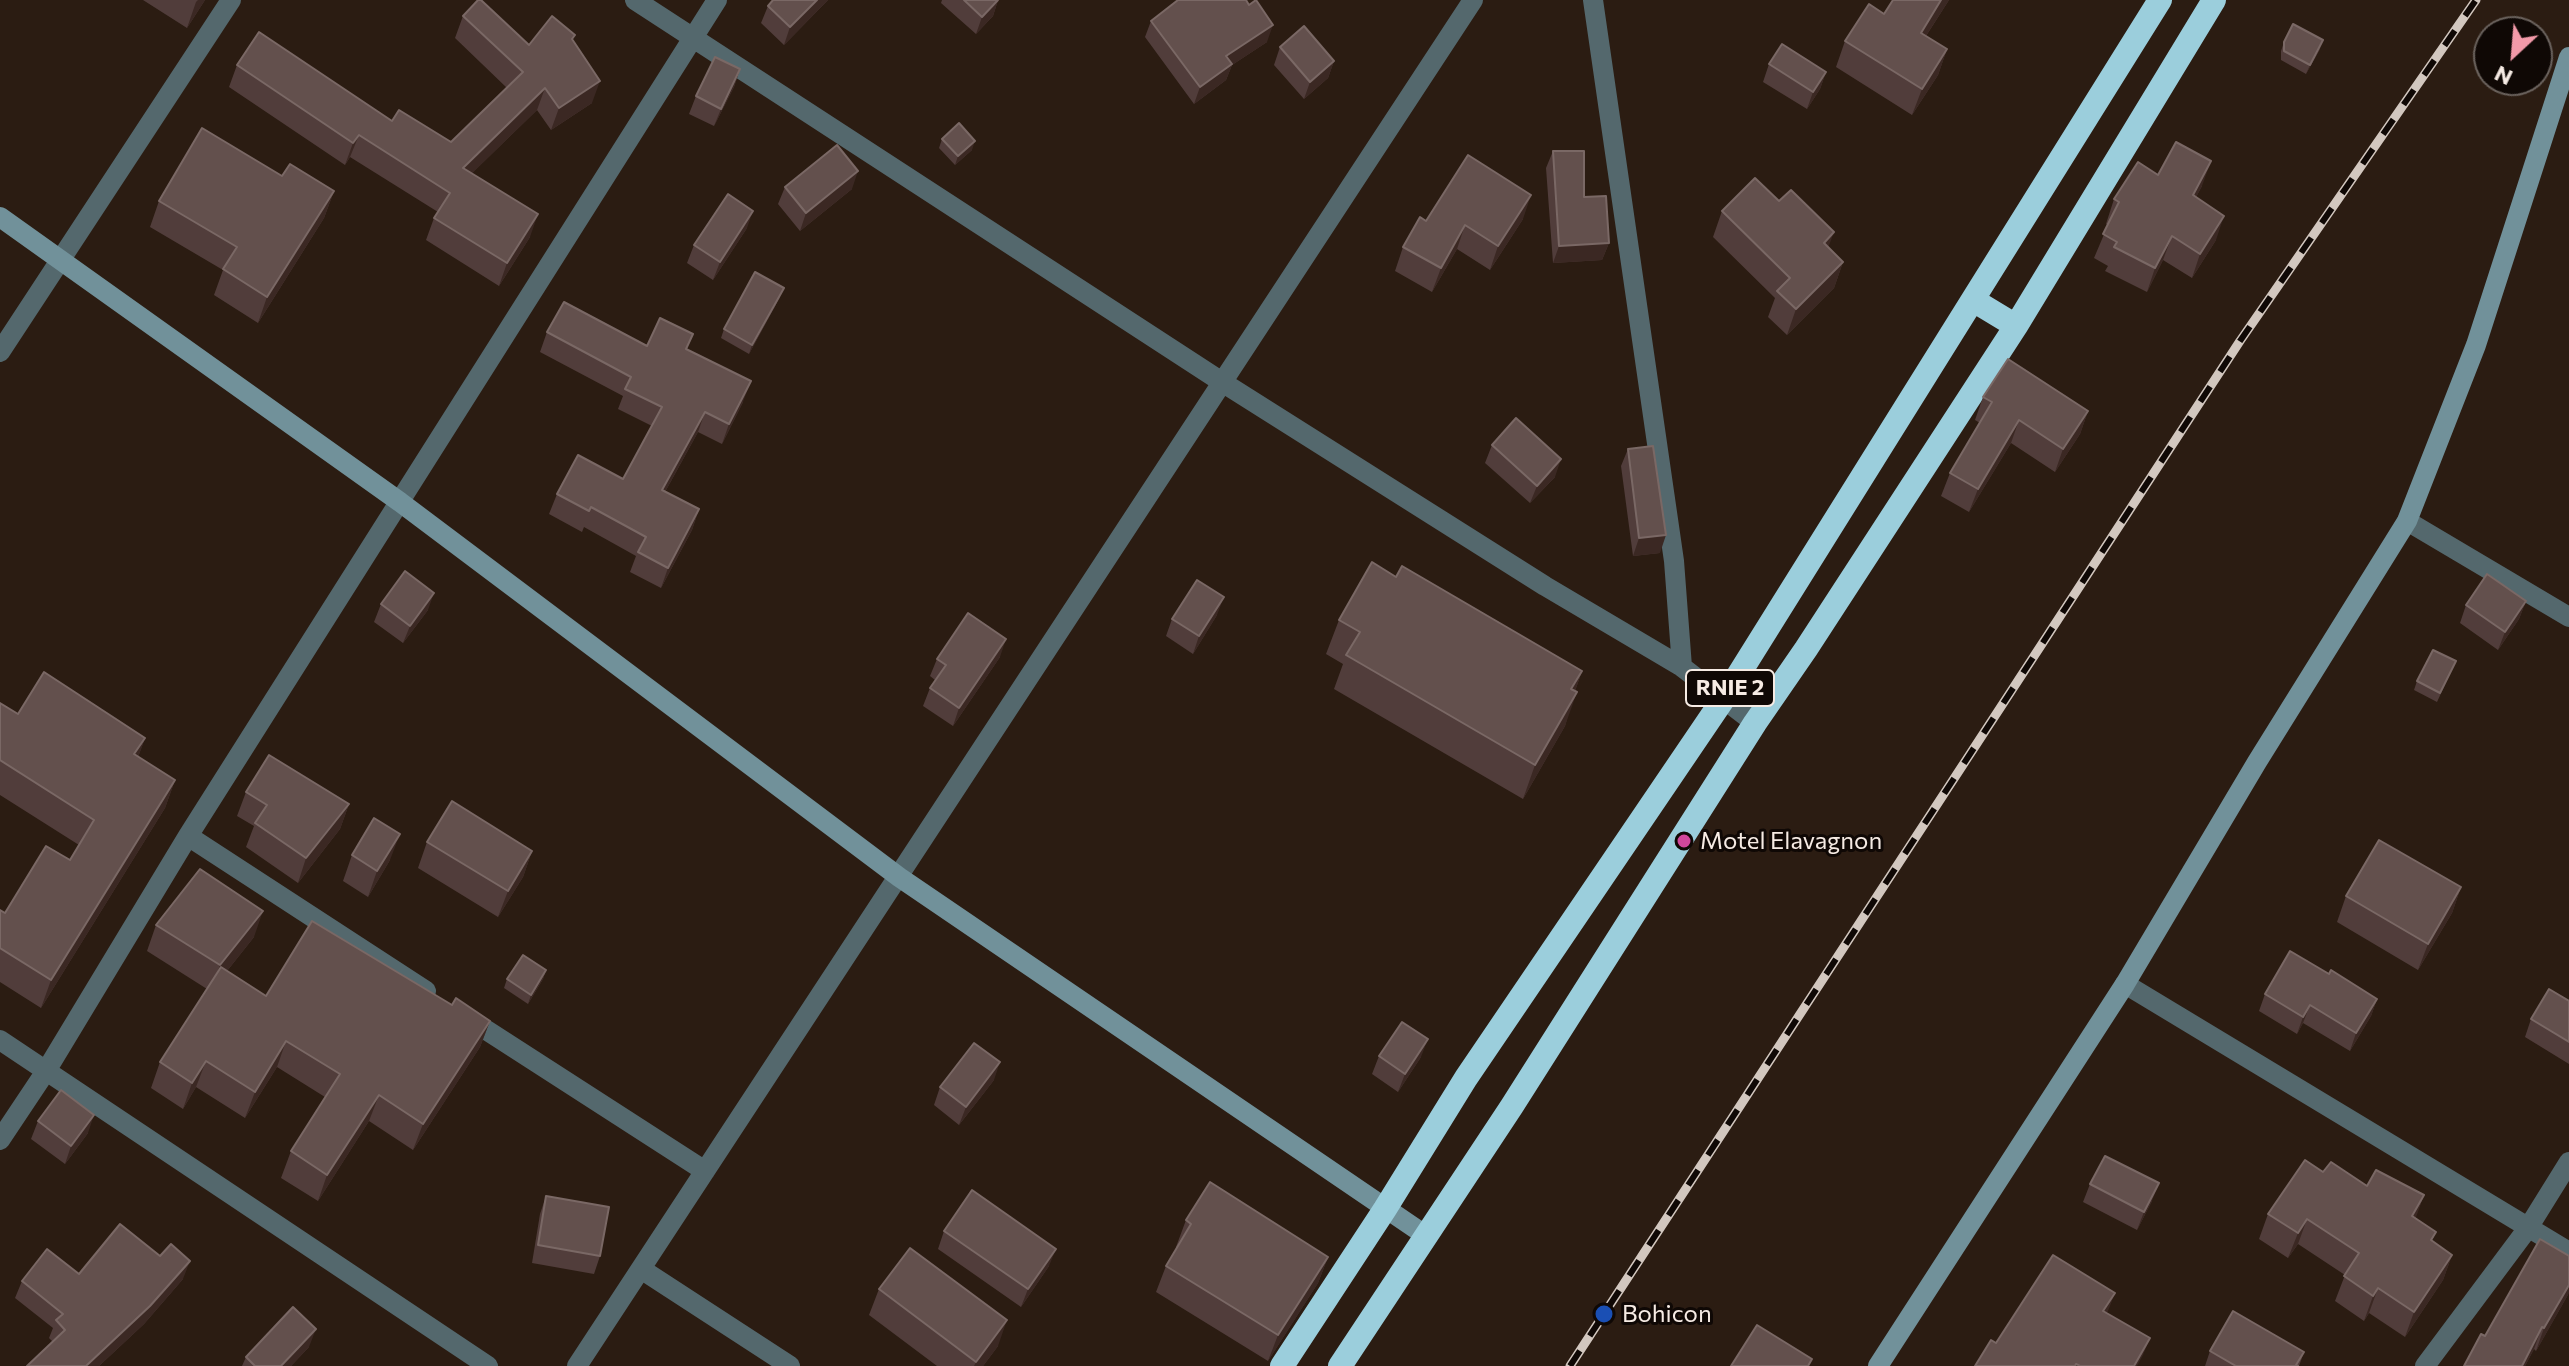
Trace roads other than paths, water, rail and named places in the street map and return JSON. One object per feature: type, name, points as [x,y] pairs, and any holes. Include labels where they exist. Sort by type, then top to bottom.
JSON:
[{"type":"highway","name":"RNIE 2","points":[[1282,1366],[1466,1078],[1724,698],[2160,0]]},
{"type":"highway","name":"RNIE 2","points":[[1340,1366],[1512,1106],[1755,723],[2016,326],[2214,0]]},
{"type":"highway","points":[[1973,300],[2016,326]]},
{"type":"street","points":[[0,352],[231,0]]},
{"type":"street","points":[[635,0],[1222,382],[1533,578],[1682,667],[1755,723]]},
{"type":"street","points":[[0,1140],[46,1071],[188,836],[717,0]]},
{"type":"street","points":[[577,1366],[1473,0]]},
{"type":"street","points":[[1593,0],[1674,561],[1682,667]]},
{"type":"street","points":[[1878,1366],[2125,984],[2257,762],[2407,521],[2476,345],[2569,57]]},
{"type":"street","points":[[0,217],[400,502],[899,877],[1425,1235]]},
{"type":"street","points":[[2407,521],[2569,617]]},
{"type":"street","points":[[188,836],[705,1171]]},
{"type":"street","points":[[2125,984],[2569,1252]]},
{"type":"street","points":[[0,1040],[488,1366]]},
{"type":"street","points":[[2425,1366],[2528,1228],[2569,1162]]},
{"type":"street","points":[[641,1269],[790,1366]]},
{"type":"railway","points":[[1570,1366],[2240,341],[2476,0]]},
{"type":"place","name":"Motel Elavagnon","points":[[1684,841]]},
{"type":"place","name":"Bohicon","points":[[1604,1314]]}]
